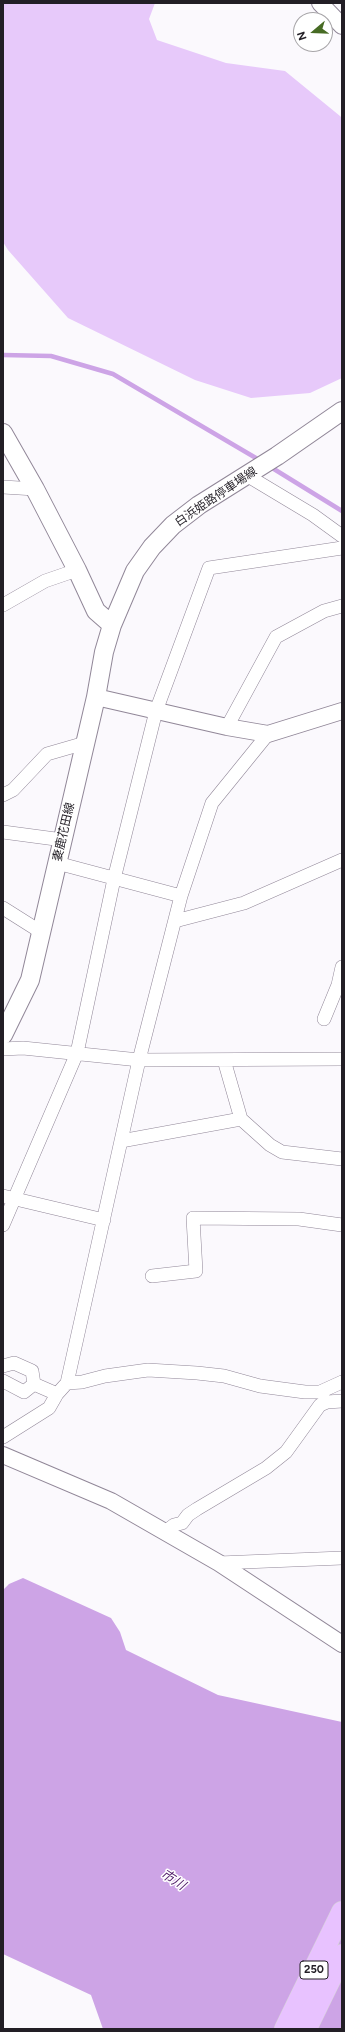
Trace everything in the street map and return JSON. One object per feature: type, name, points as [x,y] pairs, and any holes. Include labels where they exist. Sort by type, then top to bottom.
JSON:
[{"type":"highway","name":"250","points":[[285,2029],[342,1912]]},
{"type":"highway","name":"250","points":[[306,2029],[342,1955]]},
{"type":"main road","name":"白浜姫路停車場線","points":[[112,625],[135,571],[152,547],[173,525],[199,505],[277,456],[342,411]]},
{"type":"main road","points":[[3,433],[78,570],[96,611],[112,625]]},
{"type":"main road","name":"妻鹿花田線","points":[[3,1035],[30,980],[96,697],[104,652],[112,625]]},
{"type":"street","points":[[320,3],[342,26]]},
{"type":"street","points":[[252,472],[342,536]]},
{"type":"street","points":[[3,487],[35,489]]},
{"type":"street","points":[[3,1225],[9,1197],[77,1053],[114,879],[156,711],[209,568],[342,548]]},
{"type":"street","points":[[3,605],[45,581],[78,570]]},
{"type":"street","points":[[227,727],[276,637],[324,611],[342,606]]},
{"type":"street","points":[[96,697],[227,727],[268,734],[342,711]]},
{"type":"street","points":[[3,1437],[49,1408],[57,1394],[67,1383],[139,1060],[181,896],[212,803],[268,734]]},
{"type":"street","points":[[3,795],[13,790],[47,754],[85,743]]},
{"type":"street","points":[[3,832],[62,840]]},
{"type":"street","points":[[175,921],[244,903],[342,860]]},
{"type":"street","points":[[57,863],[181,896]]},
{"type":"street","points":[[3,908],[41,932]]},
{"type":"street","points":[[324,1019],[338,985],[342,967]]},
{"type":"street","points":[[3,1049],[22,1048],[139,1060],[342,1059]]},
{"type":"street","points":[[224,1060],[241,1119],[270,1145],[282,1152],[342,1159]]},
{"type":"street","points":[[121,1141],[241,1119]]},
{"type":"street","points":[[9,1197],[104,1220]]},
{"type":"street","points":[[152,1276],[196,1271],[193,1218],[299,1219],[342,1225]]},
{"type":"street","points":[[3,1366],[14,1363],[32,1371],[34,1384]]},
{"type":"street","points":[[67,1383],[148,1370],[224,1376],[260,1386],[305,1392],[320,1392],[342,1382]]},
{"type":"street","points":[[3,1381],[24,1392],[34,1384]]},
{"type":"street","points":[[34,1384],[57,1394]]},
{"type":"street","points":[[165,1532],[174,1525],[182,1523],[188,1515],[197,1509],[266,1468],[286,1452],[320,1405],[327,1402],[342,1401]]},
{"type":"street","points":[[3,1455],[111,1501],[219,1563],[342,1644]]},
{"type":"street","points":[[219,1563],[342,1558]]},
{"type":"shaded area","points":[[3,3],[155,3],[149,19],[157,40],[226,63],[285,71],[342,118],[342,378],[310,393],[251,398],[195,380],[68,318],[8,250],[3,242]]},
{"type":"water","name":"市川","points":[[23,1578],[111,1618],[120,1632],[126,1650],[218,1695],[342,1722],[342,2029],[103,2029],[91,1995],[3,1954],[3,1590],[9,1584]]},
{"type":"waterway","points":[[3,355],[51,356],[113,374],[261,461]]},
{"type":"waterway","points":[[269,466],[342,511]]}]
